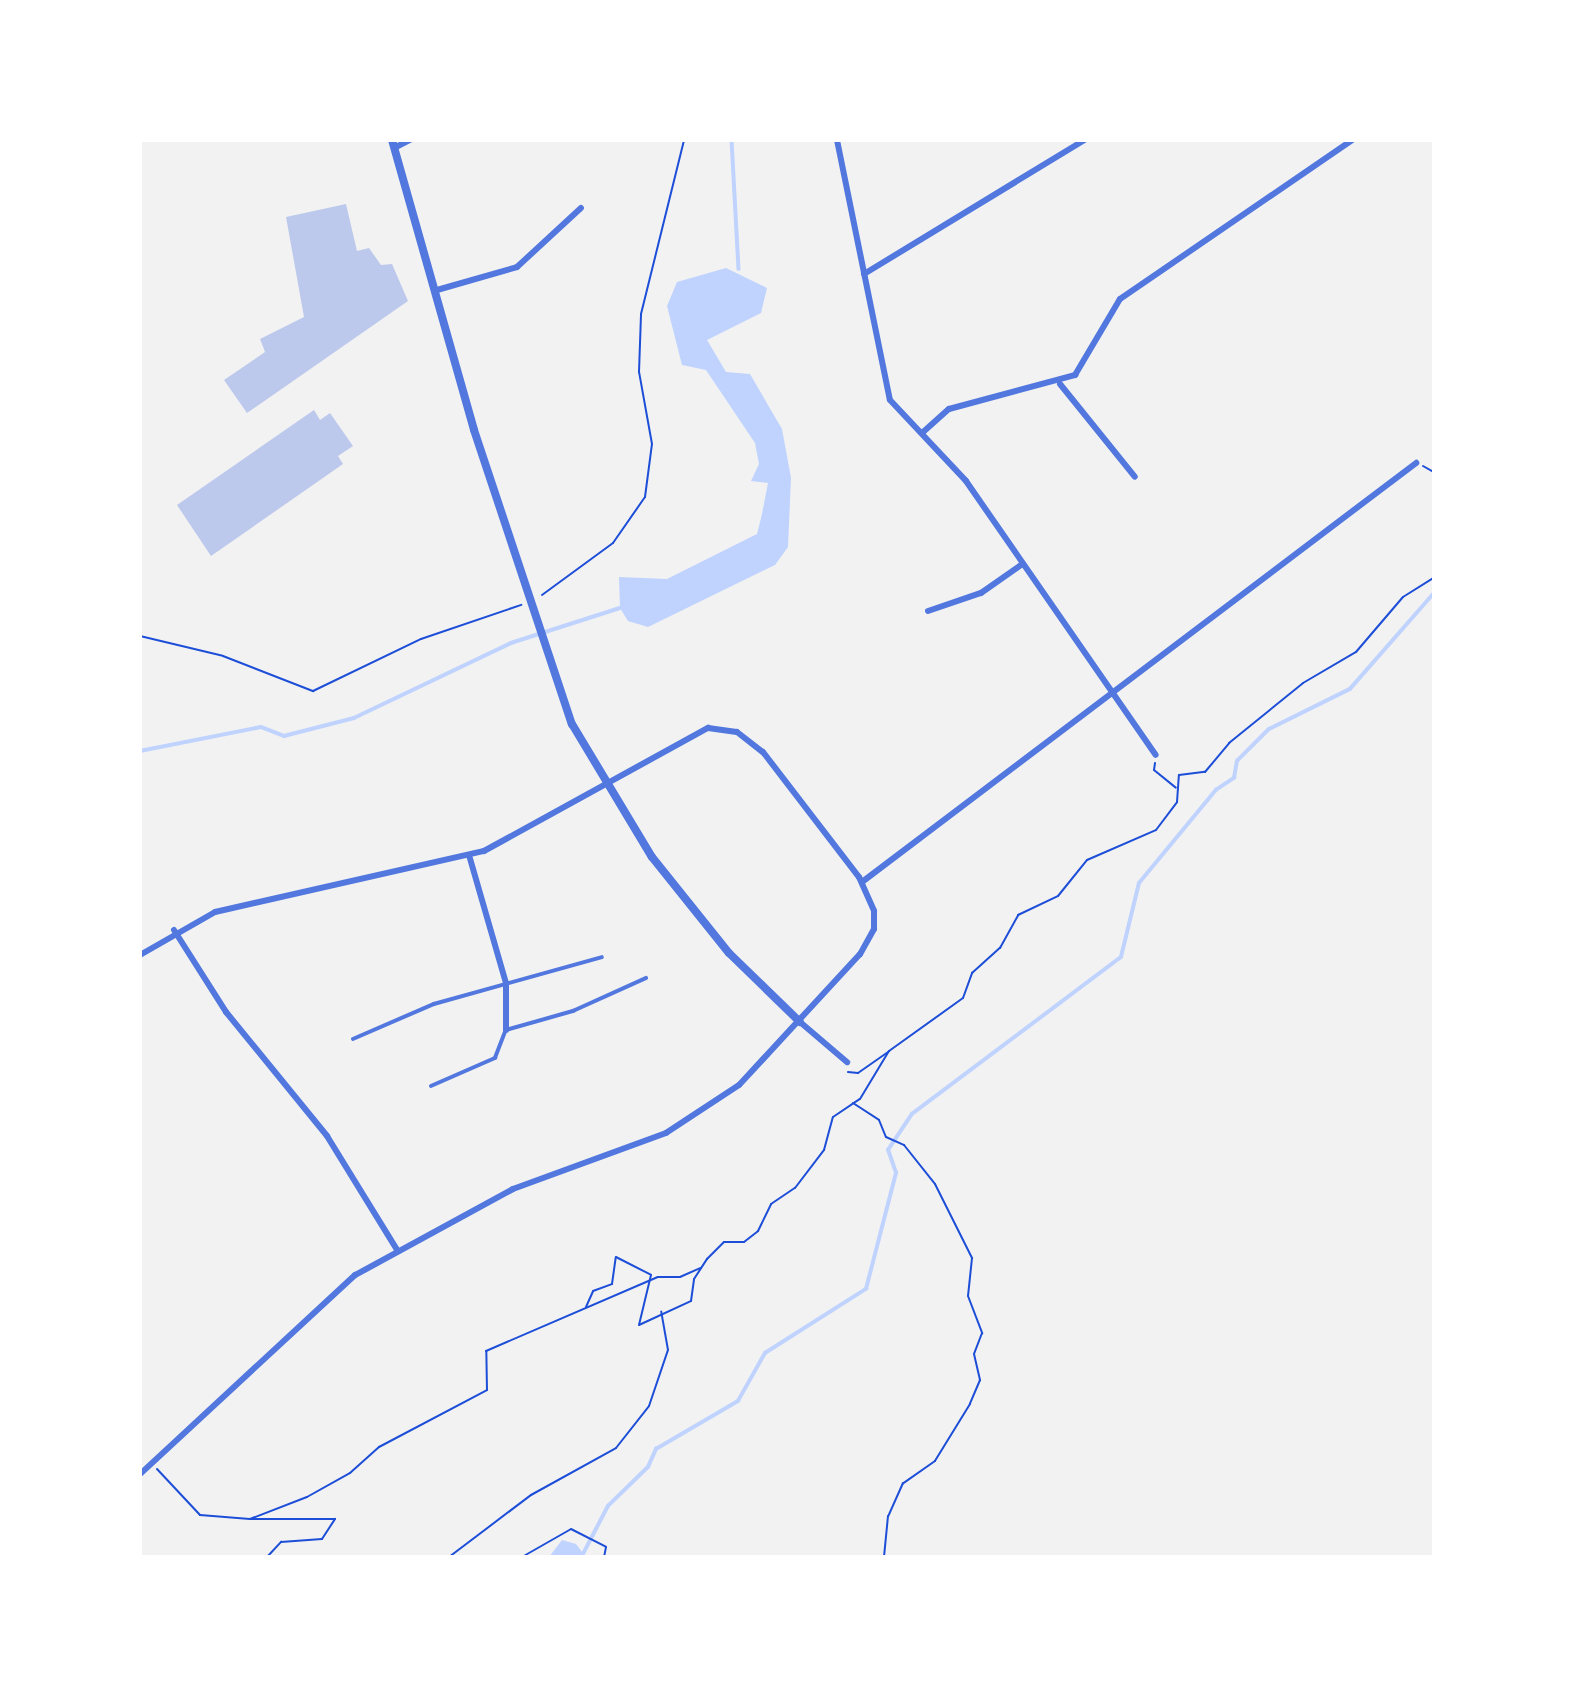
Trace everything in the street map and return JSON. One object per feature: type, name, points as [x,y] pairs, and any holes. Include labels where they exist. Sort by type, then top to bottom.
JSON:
[{"type":"street","points":[[410,140],[393,144],[526,588],[572,724],[661,867],[729,953],[800,1022],[847,1062]]},
{"type":"street","points":[[837,140],[890,400],[966,481],[1021,565],[1156,755]]},
{"type":"street","points":[[864,274],[1084,140]]},
{"type":"street","points":[[922,433],[949,409],[1060,384],[1080,371],[1120,299],[1352,140]]},
{"type":"street","points":[[437,290],[517,267],[581,208]]},
{"type":"street","points":[[1060,384],[1135,477]]},
{"type":"street","points":[[862,882],[1416,463]]},
{"type":"street","points":[[929,611],[981,593],[1021,565]]},
{"type":"street","points":[[140,955],[174,930],[224,910],[469,855],[611,786],[696,730],[737,732],[763,752],[862,882],[874,911],[870,937],[800,1022],[739,1085],[666,1133],[513,1189],[397,1250],[330,1293],[140,1474]]},
{"type":"street","points":[[469,855],[506,984],[506,1030]]},
{"type":"street","points":[[174,930],[226,1012],[348,1166],[397,1250]]},
{"type":"lane","points":[[353,1040],[434,1004],[602,957]]},
{"type":"lane","points":[[430,1086],[495,1058],[506,1030],[573,1011],[646,978]]},
{"type":"path","points":[[847,1062],[845,1069],[858,1073],[963,998],[972,973],[1000,948],[1018,915],[1058,896],[1087,860],[1156,830],[1177,802],[1179,775],[1205,772],[1218,753],[1268,718],[1304,683],[1356,652],[1403,597],[1434,578]]},
{"type":"path","points":[[1156,755],[1154,770],[1177,789]]},
{"type":"path","points":[[652,1279],[638,1324],[661,1311],[691,1301],[701,1268],[724,1242],[744,1242],[758,1231],[771,1204],[795,1188],[824,1150],[827,1125],[852,1103],[889,1051]]},
{"type":"path","points":[[852,1103],[879,1120],[886,1138],[904,1145],[935,1184],[972,1258],[968,1296],[982,1333],[974,1354],[980,1380],[970,1404],[935,1461],[904,1479],[889,1512],[884,1557]]},
{"type":"path","points":[[586,1307],[593,1290],[612,1284],[612,1259],[638,1266],[652,1279]]},
{"type":"path","points":[[250,1519],[307,1497],[350,1473],[379,1447],[487,1390],[486,1351],[652,1279],[701,1268]]},
{"type":"path","points":[[449,1557],[531,1495],[616,1448],[649,1406],[668,1349],[661,1311]]},
{"type":"path","points":[[152,1463],[200,1515],[250,1519],[335,1519],[322,1538],[281,1542],[267,1557]]},
{"type":"path","points":[[522,1557],[571,1529],[606,1547],[604,1557]]},
{"type":"water","points":[[726,268],[767,288],[761,313],[707,340],[726,372],[750,374],[782,429],[791,478],[788,547],[775,565],[648,627],[628,621],[620,608],[619,577],[667,579],[757,534],[762,514],[768,483],[751,481],[759,464],[755,443],[706,370],[682,365],[667,306],[677,282]]},
{"type":"water","points":[[562,1540],[576,1544],[586,1557],[549,1557]]},
{"type":"building","points":[[346,204],[357,251],[369,248],[381,265],[392,264],[408,301],[247,413],[224,380],[265,352],[260,339],[304,317],[286,217]]},
{"type":"building","points":[[314,410],[320,420],[330,413],[353,446],[338,456],[343,464],[211,556],[177,505]]},
{"type":"waterway","points":[[732,140],[739,269]]},
{"type":"waterway","points":[[583,1554],[608,1506],[648,1467],[656,1449],[738,1401],[765,1353],[866,1289],[896,1173],[888,1150],[912,1114],[1121,957],[1139,883],[1216,790],[1234,778],[1237,761],[1269,729],[1350,689],[1434,593]]},
{"type":"waterway","points":[[140,751],[261,727],[284,736],[354,718],[511,643],[620,608]]}]
